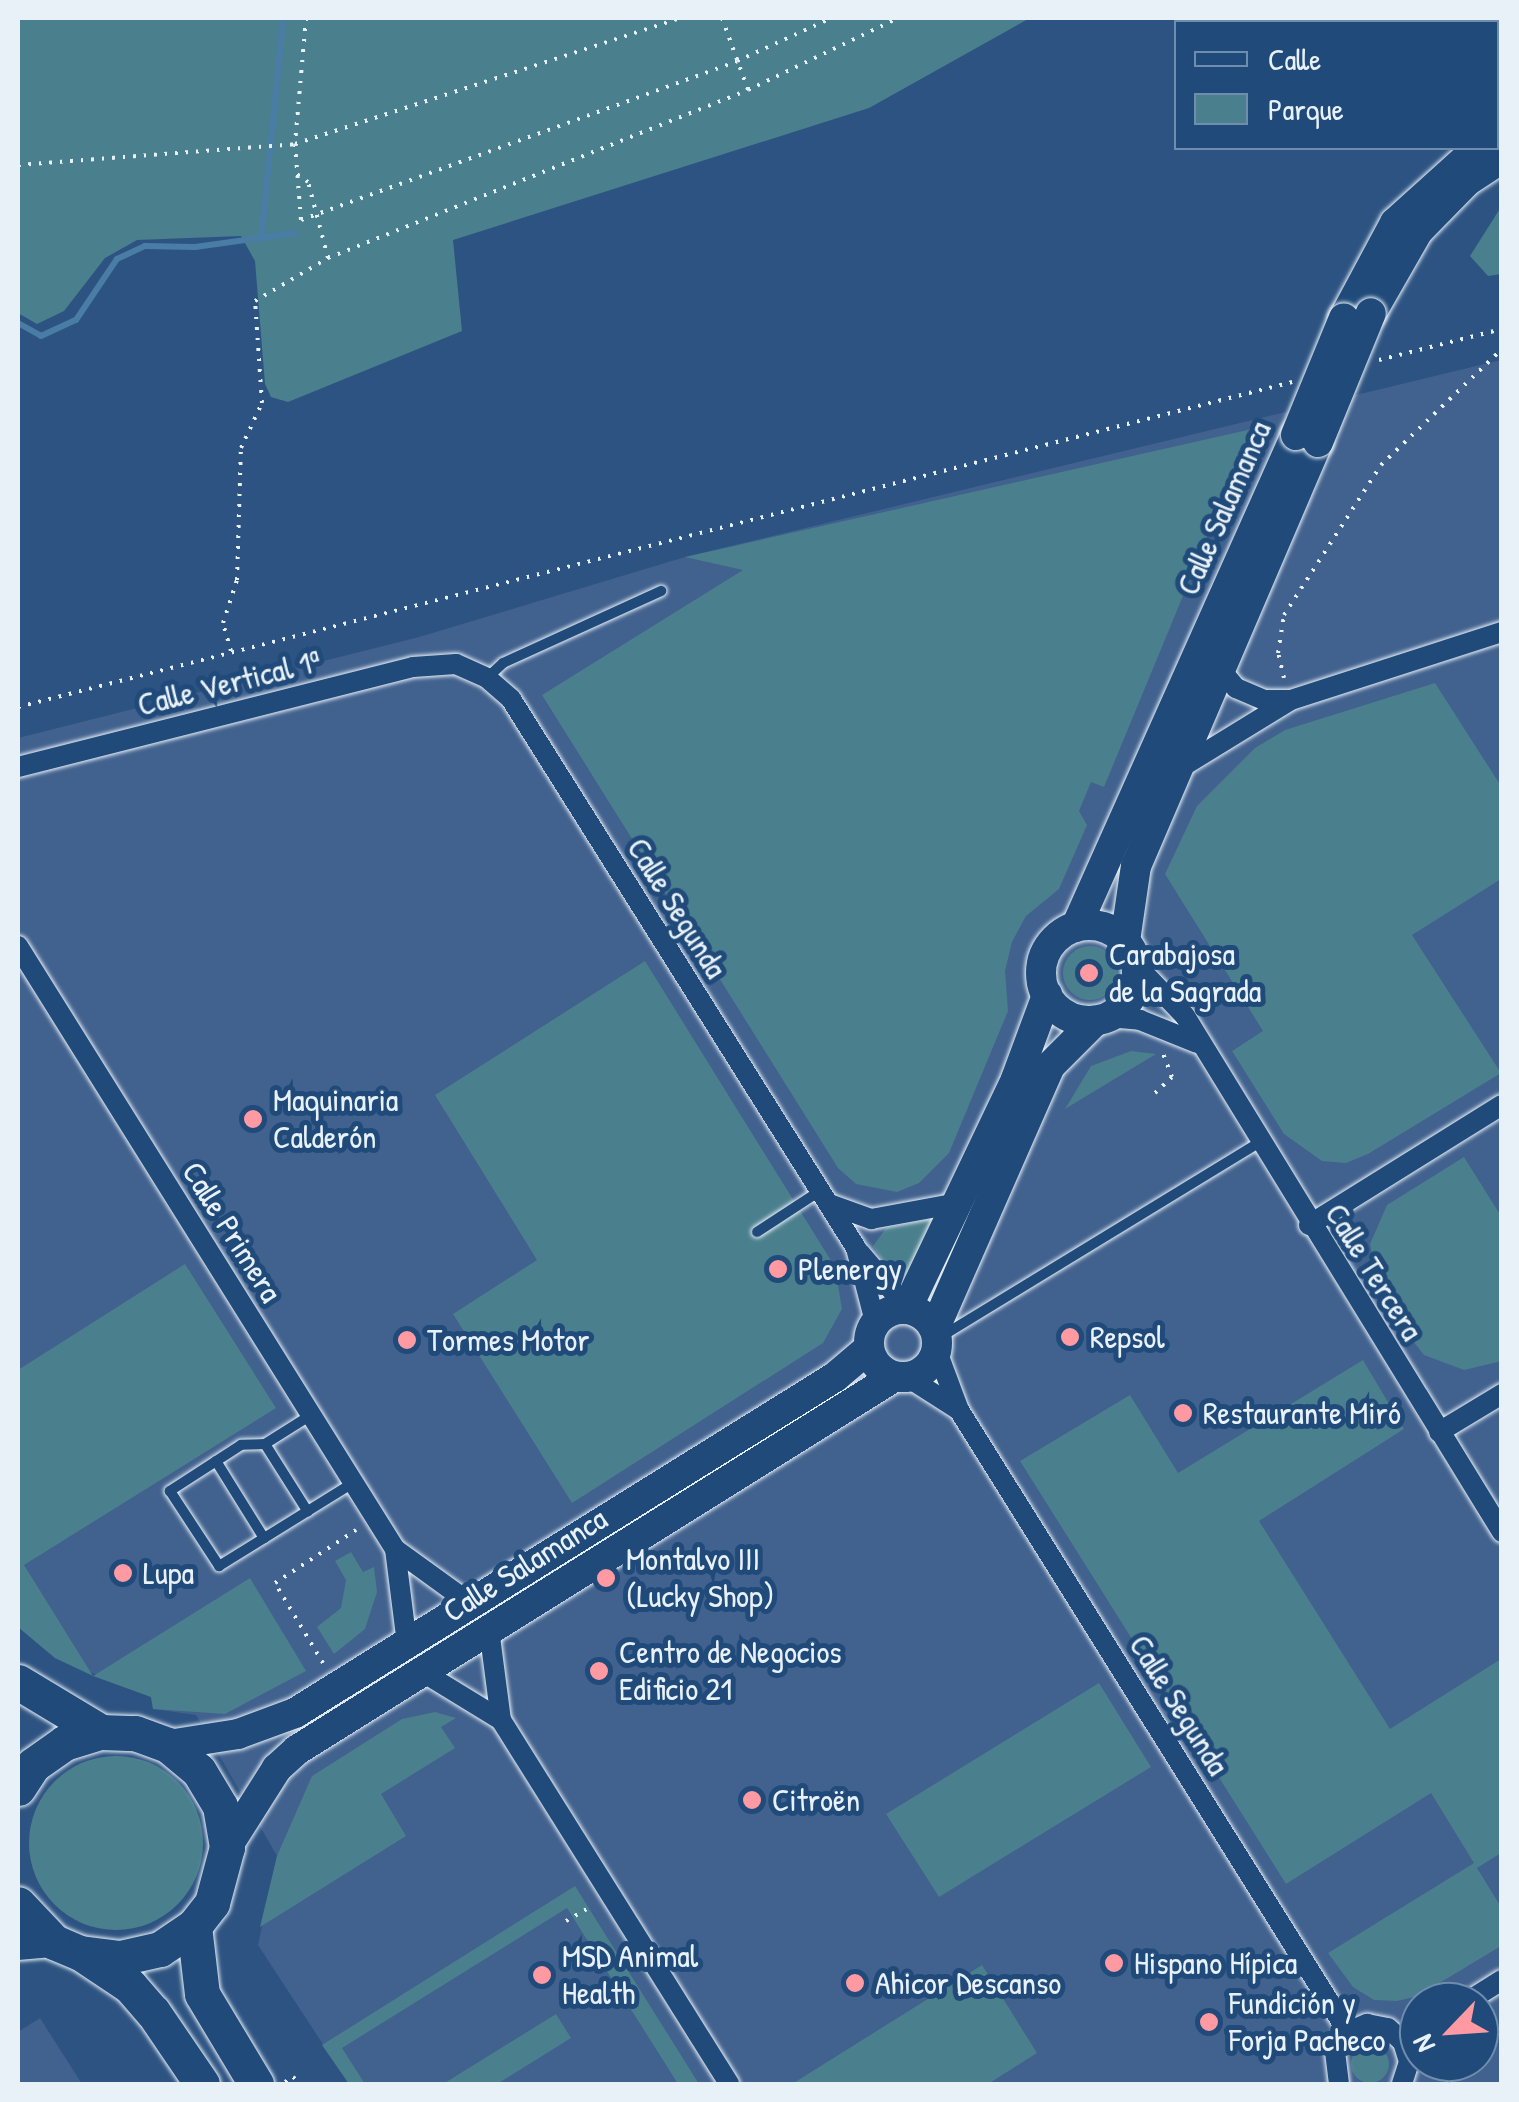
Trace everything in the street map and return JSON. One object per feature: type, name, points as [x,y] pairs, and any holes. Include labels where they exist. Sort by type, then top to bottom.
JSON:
[{"type":"highway","points":[[18,1682],[101,1732]]},
{"type":"highway","points":[[18,1788],[33,1766],[64,1743],[101,1732],[135,1734],[168,1745],[200,1771],[220,1806],[227,1847],[217,1889],[194,1926],[160,1949],[133,1955],[67,1948]]},
{"type":"highway","points":[[18,1904],[67,1948],[130,1986],[202,2084]]},
{"type":"highway","points":[[194,1926],[202,1994],[256,2084]]},
{"type":"main road","name":"Calle Salamanca","points":[[1131,954],[1136,866],[1220,669],[1307,438],[1395,223],[1476,150]]},
{"type":"main road","name":"Calle Salamanca","points":[[1357,316],[1418,232],[1467,181],[1502,158]]},
{"type":"main road","name":"Calle Salamanca","points":[[1076,927],[1307,438]]},
{"type":"main road","points":[[1076,927],[1108,929],[1131,954],[1134,991],[1050,1066],[927,1369],[901,1378],[877,1367],[872,1336],[908,1308],[958,1203],[1046,995],[1046,954],[1076,927]]},
{"type":"main road","points":[[1046,995],[1072,1018],[1102,1019]]},
{"type":"main road","points":[[908,1308],[937,1339]]},
{"type":"main road","name":"Calle Salamanca","points":[[480,1617],[835,1376],[872,1336]]},
{"type":"main road","name":"Calle Salamanca","points":[[168,1745],[266,1727],[414,1657],[901,1378]]},
{"type":"main road","name":"Calle Salamanca","points":[[227,1847],[277,1768],[414,1657]]},
{"type":"main road","points":[[18,1945],[67,1948]]},
{"type":"street","points":[[1178,769],[1291,700],[1502,632]]},
{"type":"street","name":"Calle Segunda","points":[[456,664],[487,678],[511,700],[856,1248],[908,1308]]},
{"type":"street","name":"Calle Vertical 1ª","points":[[18,768],[413,667],[456,664]]},
{"type":"street","points":[[1220,669],[1236,688],[1264,700],[1291,700]]},
{"type":"street","name":"Calle Primera","points":[[18,946],[396,1550],[480,1617]]},
{"type":"street","name":"Calle Tercera","points":[[1131,954],[1184,1016],[1197,1043],[1502,1532]]},
{"type":"street","points":[[1102,1019],[1140,1020],[1197,1043]]},
{"type":"street","points":[[1310,1224],[1502,1104]]},
{"type":"street","points":[[824,1198],[870,1219],[958,1203]]},
{"type":"street","name":"Calle Segunda","points":[[856,1248],[872,1336]]},
{"type":"street","name":"Calle Segunda","points":[[937,1339],[959,1410],[1348,2032]]},
{"type":"street","name":"Calle Segunda","points":[[901,1378],[959,1410]]},
{"type":"street","points":[[1439,1432],[1502,1394]]},
{"type":"street","name":"Calle Primera","points":[[396,1550],[414,1657]]},
{"type":"street","points":[[480,1617],[501,1720],[729,2084]]},
{"type":"street","points":[[414,1657],[501,1720]]},
{"type":"street","points":[[1337,2084],[1332,2061],[1348,2032],[1378,2025],[1399,2033]]},
{"type":"lane","points":[[487,678],[503,663],[661,591]]},
{"type":"lane","points":[[937,1339],[1259,1143]]},
{"type":"lane","points":[[756,1232],[824,1198]]},
{"type":"lane","points":[[265,1444],[311,1414]]},
{"type":"lane","points":[[308,1512],[265,1444],[255,1440],[170,1490],[219,1566],[308,1512],[354,1482]]},
{"type":"lane","points":[[216,1461],[264,1538]]},
{"type":"path","points":[[306,18],[295,144],[301,220],[738,61],[832,18]]},
{"type":"path","points":[[18,165],[295,144],[682,18]]},
{"type":"path","points":[[722,18],[748,90]]},
{"type":"path","points":[[231,652],[223,622],[236,580],[242,448],[262,403],[255,301],[328,258],[748,90],[898,18]]},
{"type":"path","points":[[296,173],[308,182],[328,258]]},
{"type":"path","points":[[1367,363],[1502,330]]},
{"type":"path","points":[[1284,679],[1278,652],[1284,616],[1381,465],[1502,349]]},
{"type":"path","points":[[18,707],[1310,378]]},
{"type":"path","points":[[1155,1093],[1172,1078],[1161,1049]]},
{"type":"path","points":[[325,1668],[275,1583],[356,1530]]},
{"type":"path","points":[[566,1920],[592,1906]]},
{"type":"path","points":[[281,2084],[293,2077],[302,2084]]},
{"type":"shaded area","points":[[1501,360],[1501,2084],[349,2084],[258,1945],[277,1856],[196,1715],[153,1709],[151,1697],[55,1658],[18,1627],[18,738],[419,637],[685,557]]},
{"type":"shaded area","points":[[40,2018],[82,2084],[18,2084],[18,2032]]},
{"type":"green space","points":[[18,18],[1030,18],[869,108],[453,240],[462,331],[288,402],[271,397],[265,384],[255,261],[241,236],[137,240],[105,258],[64,311],[37,324],[18,313]]},
{"type":"green space","points":[[1501,207],[1501,274],[1488,276],[1470,256]]},
{"type":"green space","points":[[1252,429],[1104,787],[1091,782],[1079,811],[1087,825],[1059,889],[1026,916],[1012,942],[1005,971],[1008,1011],[949,1153],[919,1183],[897,1192],[856,1184],[838,1168],[542,695],[743,570],[685,557]]},
{"type":"green space","points":[[1435,683],[1501,786],[1501,879],[1412,935],[1501,1073],[1368,1154],[1346,1163],[1322,1161],[1284,1134],[1232,1051],[1263,1031],[1165,874],[1197,806],[1255,748],[1285,730]]},
{"type":"green space","points":[[1090,946],[1109,954],[1117,973],[1109,992],[1090,1000],[1071,992],[1063,973],[1071,954]]},
{"type":"green space","points":[[645,961],[835,1267],[842,1309],[823,1343],[572,1503],[453,1314],[537,1260],[435,1095]]},
{"type":"green space","points":[[1131,1051],[1156,1054],[1065,1109],[1091,1066]]},
{"type":"green space","points":[[1464,1157],[1501,1216],[1502,1361],[1464,1370],[1424,1355],[1409,1336],[1377,1281],[1370,1244],[1387,1205]]},
{"type":"green space","points":[[934,1222],[914,1274],[893,1276],[873,1246],[886,1228]]},
{"type":"green space","points":[[185,1264],[276,1408],[24,1565],[93,1676],[55,1658],[18,1627],[18,1370]]},
{"type":"green space","points":[[1363,1360],[1404,1429],[1259,1521],[1390,1729],[1501,1659],[1501,1853],[1477,1868],[1501,1907],[1501,1946],[1441,1982],[1399,1982],[1399,2001],[1374,2000],[1353,1987],[1328,1953],[1474,1863],[1431,1793],[1286,1884],[1020,1461],[1130,1395],[1178,1473]]},
{"type":"green space","points":[[351,1552],[363,1572],[374,1567],[377,1592],[365,1629],[334,1654],[317,1627],[341,1608],[346,1580],[335,1561]]},
{"type":"green space","points":[[250,1578],[306,1671],[225,1714],[153,1709],[151,1697],[93,1676]]},
{"type":"green space","points":[[1099,1683],[1151,1767],[939,1897],[886,1814]]},
{"type":"green space","points":[[435,1712],[456,1718],[441,1727],[455,1748],[381,1794],[406,1836],[260,1927],[277,1856],[312,1776],[402,1719]]},
{"type":"green space","points":[[116,1756],[149,1763],[177,1782],[196,1810],[203,1843],[196,1876],[177,1904],[149,1923],[116,1930],[83,1923],[55,1904],[36,1876],[29,1843],[36,1810],[55,1782],[83,1763]]},
{"type":"green space","points":[[575,1886],[699,2084],[678,2084],[567,1908],[342,2048],[365,2084],[349,2084],[322,2045]]},
{"type":"green space","points":[[982,1965],[1037,2053],[988,2084],[792,2084]]},
{"type":"green space","points":[[556,2014],[571,2038],[497,2084],[443,2084]]},
{"type":"green space","points":[[1370,2045],[1383,2051],[1389,2064],[1383,2077],[1370,2083],[1357,2077],[1351,2064],[1357,2051]]},
{"type":"waterway","points":[[261,240],[283,18]]},
{"type":"waterway","points":[[18,323],[41,336],[76,320],[117,259],[145,246],[195,247],[295,233]]},
{"type":"place","name":"Carabajosa de la Sagrada","points":[[1089,973]]},
{"type":"place","name":"Maquinaria Calderón","points":[[253,1119]]},
{"type":"place","name":"Plenergy","points":[[778,1269]]},
{"type":"place","name":"Repsol","points":[[1070,1337]]},
{"type":"place","name":"Tormes Motor","points":[[407,1340]]},
{"type":"place","name":"Restaurante Miró","points":[[1183,1413]]},
{"type":"place","name":"Lupa","points":[[123,1573]]},
{"type":"place","name":"Montalvo III (Lucky Shop)","points":[[606,1578]]},
{"type":"place","name":"Centro de Negocios Edificio 21","points":[[599,1671]]},
{"type":"place","name":"Citroën","points":[[752,1800]]},
{"type":"place","name":"Hispano Hípica","points":[[1114,1963]]},
{"type":"place","name":"MSD Animal Health","points":[[542,1975]]},
{"type":"place","name":"Ahicor Descanso","points":[[855,1983]]},
{"type":"place","name":"Fundición y Forja Pacheco","points":[[1209,2022]]}]
